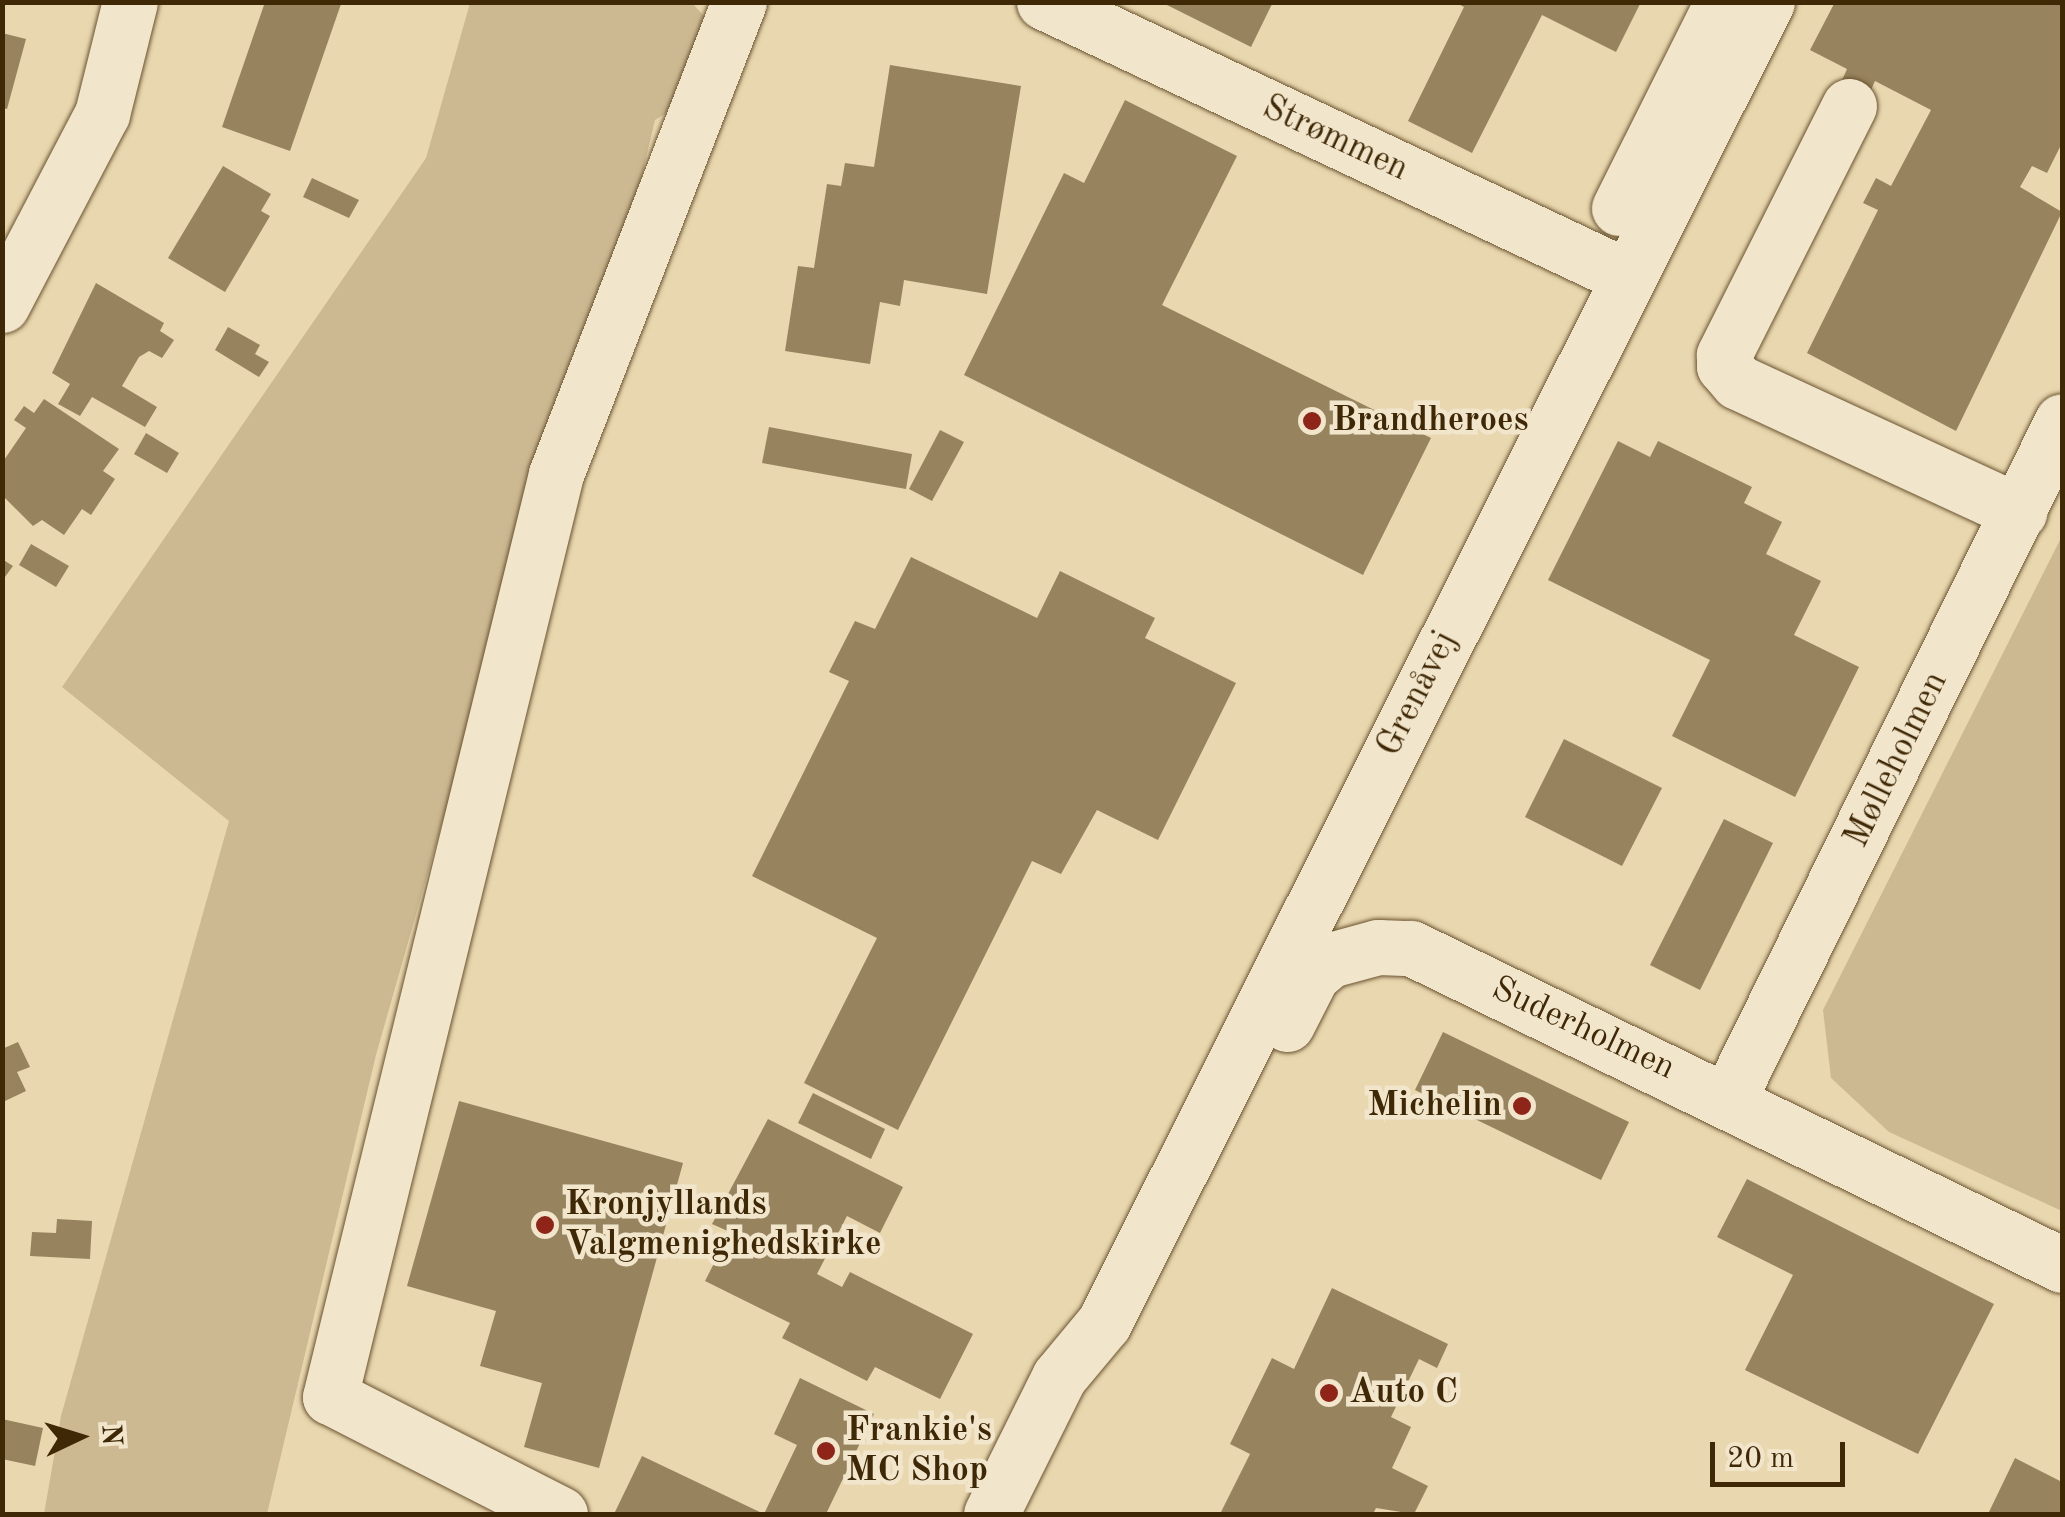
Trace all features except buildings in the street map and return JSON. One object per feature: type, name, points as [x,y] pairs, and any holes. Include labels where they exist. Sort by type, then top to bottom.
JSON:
[{"type":"street","points":[[2,305],[102,114],[130,2]]},
{"type":"street","points":[[560,1514],[330,1398],[556,474],[739,2]]},
{"type":"street","name":"Strømmen","points":[[1044,2],[1610,268]]},
{"type":"street","name":"Grenåvej","points":[[991,1514],[1058,1377],[1104,1323],[1180,1172],[1610,268],[1722,2]]},
{"type":"street","name":"Grenåvej","points":[[1058,1377],[1070,1316],[1610,268],[1767,2]]},
{"type":"street","points":[[1849,106],[1724,354],[1724,366],[1738,382],[2019,512]]},
{"type":"street","name":"Mølleholmen","points":[[1730,1098],[2062,421]]},
{"type":"street","name":"Suderholmen","points":[[1180,1172],[1267,1062],[1312,976],[1351,952],[1411,948],[1730,1098],[2062,1265]]},
{"type":"shaded area","points":[[470,3],[692,3],[716,29],[682,103],[655,120],[617,281],[506,598],[376,1055],[267,1514],[44,1514],[61,1416],[229,821],[62,687],[426,158]]},
{"type":"shaded area","points":[[2062,536],[2062,1211],[1889,1132],[1831,1078],[1823,1010]]},
{"type":"place","name":"Brandheroes","points":[[1312,421]]},
{"type":"place","name":"Michelin","points":[[1522,1106]]},
{"type":"place","name":"Kronjyllands Valgmenighedskirke","points":[[545,1225]]},
{"type":"place","name":"Auto C","points":[[1329,1393]]},
{"type":"place","name":"Frankie's MC Shop","points":[[826,1451]]}]
